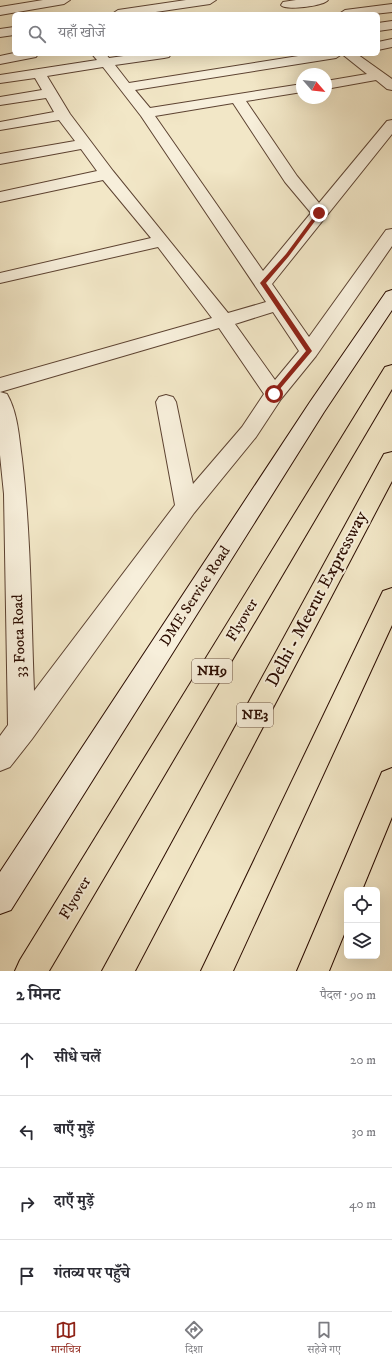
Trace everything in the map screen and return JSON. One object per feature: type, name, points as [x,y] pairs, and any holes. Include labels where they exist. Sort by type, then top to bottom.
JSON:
[{"type":"highway","name":"Flyover","points":[[31,971],[392,372]]},
{"type":"highway","name":"Delhi - Meerut Expressway","points":[[118,971],[392,460]]},
{"type":"highway","points":[[217,971],[392,598]]},
{"type":"highway","points":[[348,887],[392,782]]},
{"type":"highway","points":[[313,971],[344,897]]},
{"type":"street","points":[[0,11],[49,1],[64,0]]},
{"type":"street","points":[[131,12],[210,0]]},
{"type":"street","points":[[289,9],[322,0]]},
{"type":"street","points":[[49,1],[59,12]]},
{"type":"street","points":[[361,12],[392,8]]},
{"type":"street","points":[[380,27],[392,25]]},
{"type":"street","points":[[0,33],[12,31]]},
{"type":"street","points":[[380,46],[392,44]]},
{"type":"street","points":[[0,60],[21,56]]},
{"type":"street","points":[[0,79],[39,73],[102,58],[133,56]]},
{"type":"street","points":[[125,88],[324,56]]},
{"type":"street","points":[[352,56],[392,86]]},
{"type":"street","points":[[102,58],[146,113],[309,351]]},
{"type":"street","points":[[39,73],[63,114],[107,174],[162,241],[223,320],[274,394]]},
{"type":"street","points":[[332,83],[378,76]]},
{"type":"street","points":[[146,113],[296,89]]},
{"type":"street","points":[[0,101],[51,93]]},
{"type":"street","points":[[237,98],[291,178],[319,213]]},
{"type":"street","points":[[0,126],[63,114]]},
{"type":"street","points":[[263,283],[288,255],[319,213],[392,124]]},
{"type":"street","points":[[0,160],[85,144]]},
{"type":"street","points":[[0,197],[107,174]]},
{"type":"street","points":[[0,758],[186,507],[249,432],[274,394],[309,351],[392,234]]},
{"type":"street","points":[[0,278],[162,241]]},
{"type":"street","name":"DME Service Road","points":[[0,899],[317,407],[392,296]]},
{"type":"street","points":[[0,385],[278,305]]},
{"type":"street","name":"33 Foota Road","points":[[0,399],[8,430],[7,496],[22,730]]},
{"type":"street","points":[[166,402],[186,507]]},
{"type":"route","points":[[274,394],[309,351],[263,283],[288,255],[319,213]]}]
